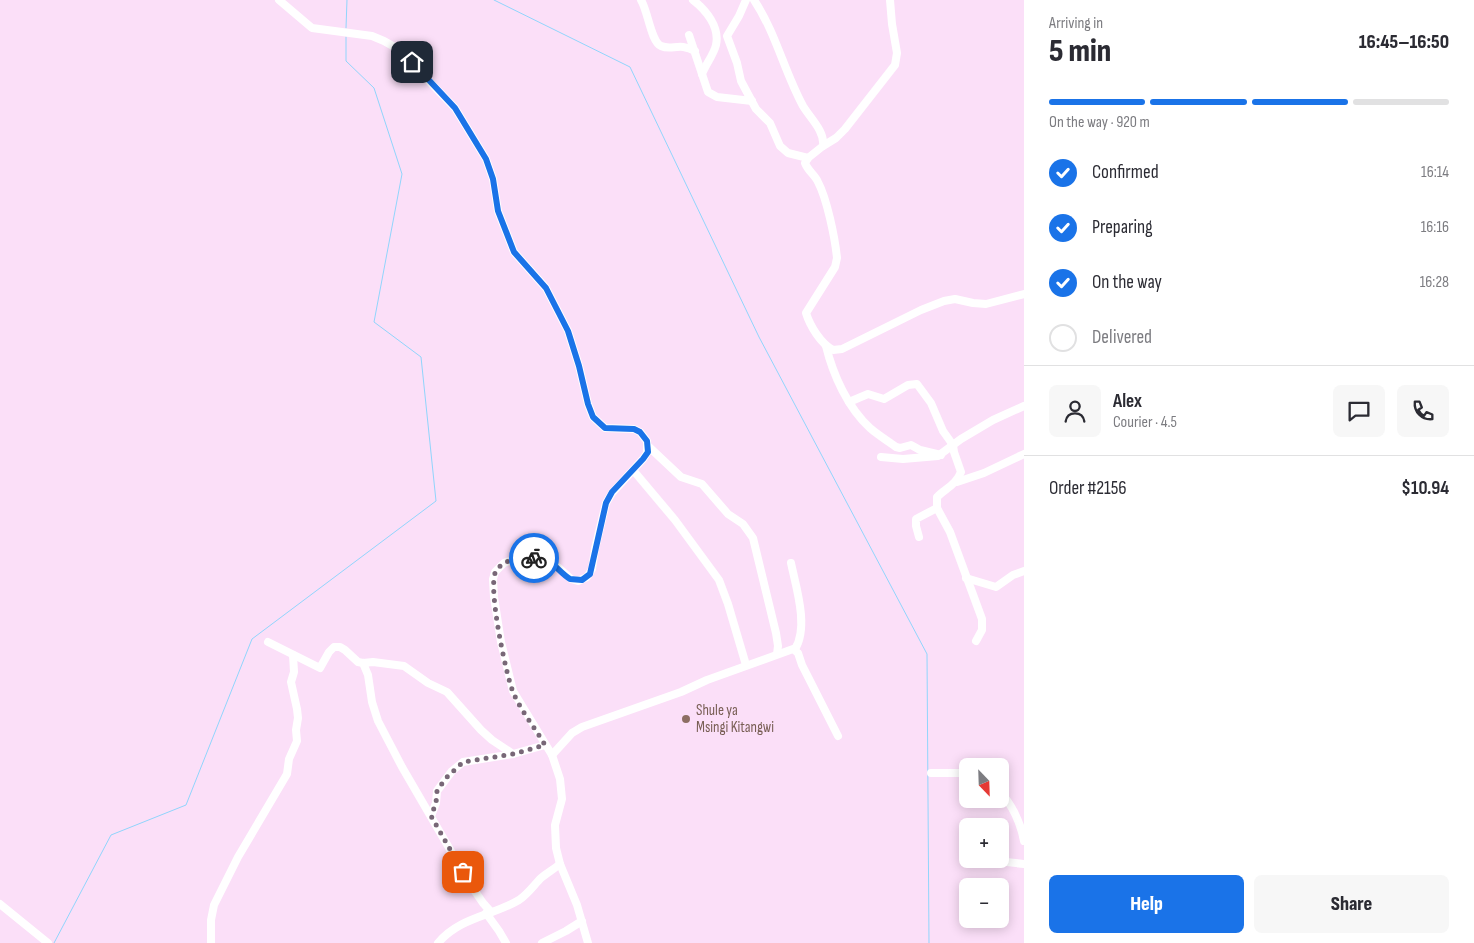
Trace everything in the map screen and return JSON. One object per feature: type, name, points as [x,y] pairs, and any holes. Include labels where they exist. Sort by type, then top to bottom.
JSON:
[{"type":"street","points":[[279,0],[312,28],[372,36],[398,49],[455,108],[468,126],[489,166],[498,211],[514,252],[546,288],[568,331],[593,417],[605,428],[634,429],[640,432],[647,441],[648,452],[612,492],[606,503],[592,569],[587,577],[578,581],[570,579],[551,561],[545,558],[518,558],[504,563],[495,572],[493,579],[494,603],[512,691],[552,755],[560,779],[562,799],[554,836],[560,864],[582,921],[588,943]]},
{"type":"street","points":[[641,0],[657,44],[663,47],[679,45],[695,51]]},
{"type":"street","points":[[693,0],[710,19],[717,36],[716,46],[702,74]]},
{"type":"street","points":[[746,0],[740,16],[727,36],[741,80],[760,115],[770,123],[784,151],[788,154],[808,158]]},
{"type":"street","points":[[754,0],[772,32],[802,105],[822,135],[823,146]]},
{"type":"street","points":[[890,0],[897,53],[895,65],[845,129],[836,138],[808,158],[806,162],[806,165],[818,180],[836,251],[835,267],[806,313],[816,333],[826,346],[833,368],[849,402],[871,429],[896,447],[900,448],[911,445],[920,450],[941,455]]},
{"type":"street","points":[[689,35],[705,86],[711,95],[752,101]]},
{"type":"street","points":[[826,346],[833,350],[842,349],[921,310],[948,300],[986,304],[1024,294]]},
{"type":"street","points":[[849,402],[868,394],[884,399],[908,385],[917,384],[930,403],[943,431],[953,445],[961,472],[957,482]]},
{"type":"street","points":[[881,457],[903,459],[941,455],[961,438],[993,420],[1024,406]]},
{"type":"street","points":[[648,446],[680,477],[702,484],[728,514],[749,532],[754,544],[776,633],[777,654]]},
{"type":"street","points":[[976,642],[982,630],[982,619],[950,532],[937,508],[938,496],[957,482],[984,473],[1024,454]]},
{"type":"street","points":[[633,470],[675,520],[720,580],[746,665]]},
{"type":"street","points":[[919,537],[916,519],[937,508]]},
{"type":"street","points":[[552,755],[572,733],[582,727],[689,689],[746,665],[795,649],[800,634],[799,599],[791,563]]},
{"type":"street","points":[[966,578],[996,587],[1013,575],[1024,571]]},
{"type":"street","points":[[268,642],[320,668],[328,652],[340,647],[362,663],[368,675],[372,702],[378,721],[470,884],[500,930],[506,943]]},
{"type":"street","points":[[795,649],[838,736]]},
{"type":"street","points":[[211,943],[211,920],[214,905],[238,857],[286,774],[289,759],[297,740],[298,718],[291,682],[294,672],[293,655]]},
{"type":"street","points":[[362,663],[372,662],[404,666],[428,683],[447,692],[480,730],[513,754]]},
{"type":"street","points":[[431,816],[436,803],[437,791],[458,765],[463,762],[513,754],[545,745]]},
{"type":"street","points":[[931,774],[959,773]]},
{"type":"street","points":[[1009,802],[1022,830],[1024,841]]},
{"type":"street","points":[[1009,862],[1024,864]]},
{"type":"street","points":[[440,942],[465,922],[511,905],[522,898],[543,876],[560,864]]},
{"type":"street","points":[[0,904],[48,943]]},
{"type":"street","points":[[542,943],[582,921]]},
{"type":"waterway","points":[[346,28],[347,0]]},
{"type":"waterway","points":[[494,0],[630,67],[759,337],[927,654],[929,943]]},
{"type":"waterway","points":[[54,943],[111,835],[186,805],[252,639],[436,501],[421,357],[374,322],[402,174],[374,88],[346,61],[346,37]]},
{"type":"way so far","points":[[463,872],[454,853],[431,816],[437,800],[437,791],[452,771],[463,762],[513,754],[545,745],[512,691],[501,642],[493,588],[495,572],[504,563],[518,558],[534,558]]},
{"type":"place","name":"Shule ya Msingi Kitangwi","points":[[686,719]]},
{"type":"route","points":[[412,62],[455,108],[486,159],[492,173],[498,211],[503,226],[514,252],[546,288],[568,331],[593,417],[605,428],[634,429],[644,435],[647,441],[648,452],[612,492],[606,503],[590,574],[578,581],[570,579],[551,561],[545,558],[534,558]]}]
